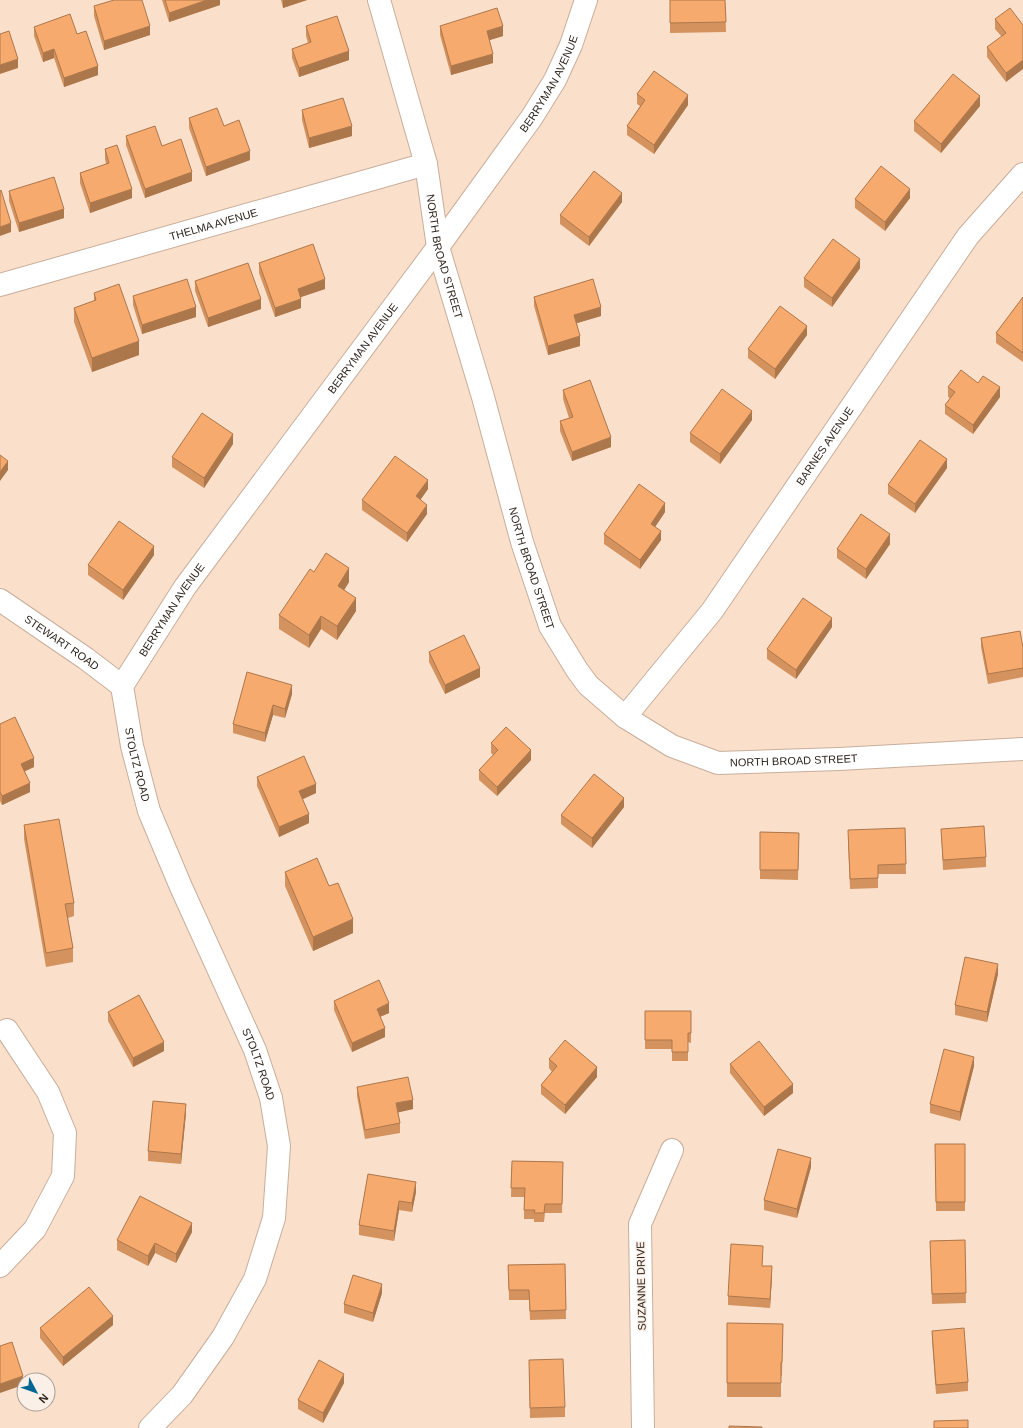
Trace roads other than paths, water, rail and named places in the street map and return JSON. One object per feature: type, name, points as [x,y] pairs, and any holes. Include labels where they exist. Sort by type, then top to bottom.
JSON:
[{"type":"street","name":"NORTH BROAD STREET","points":[[379,0],[426,164],[438,248],[483,397],[522,542],[550,626],[588,685],[625,717],[672,746],[718,763],[839,759],[1023,749]]},
{"type":"street","name":"BERRYMAN AVENUE","points":[[122,686],[185,587],[438,248],[532,117],[555,80],[571,45],[586,0]]},
{"type":"street","name":"THELMA AVENUE","points":[[0,285],[426,164]]},
{"type":"street","name":"BARNES AVENUE","points":[[625,717],[712,611],[968,236],[1023,174]]},
{"type":"street","name":"STEWART ROAD","points":[[0,600],[85,658],[122,686]]},
{"type":"street","name":"STOLTZ ROAD","points":[[122,686],[132,746],[149,811],[255,1050],[272,1098],[279,1146],[274,1218],[255,1279],[223,1337],[182,1395],[150,1428]]},
{"type":"street","points":[[0,1266],[35,1229],[63,1176],[65,1133],[48,1092],[7,1030]]},
{"type":"street","name":"SUZANNE DRIVE","points":[[643,1428],[640,1224],[672,1150]]}]
